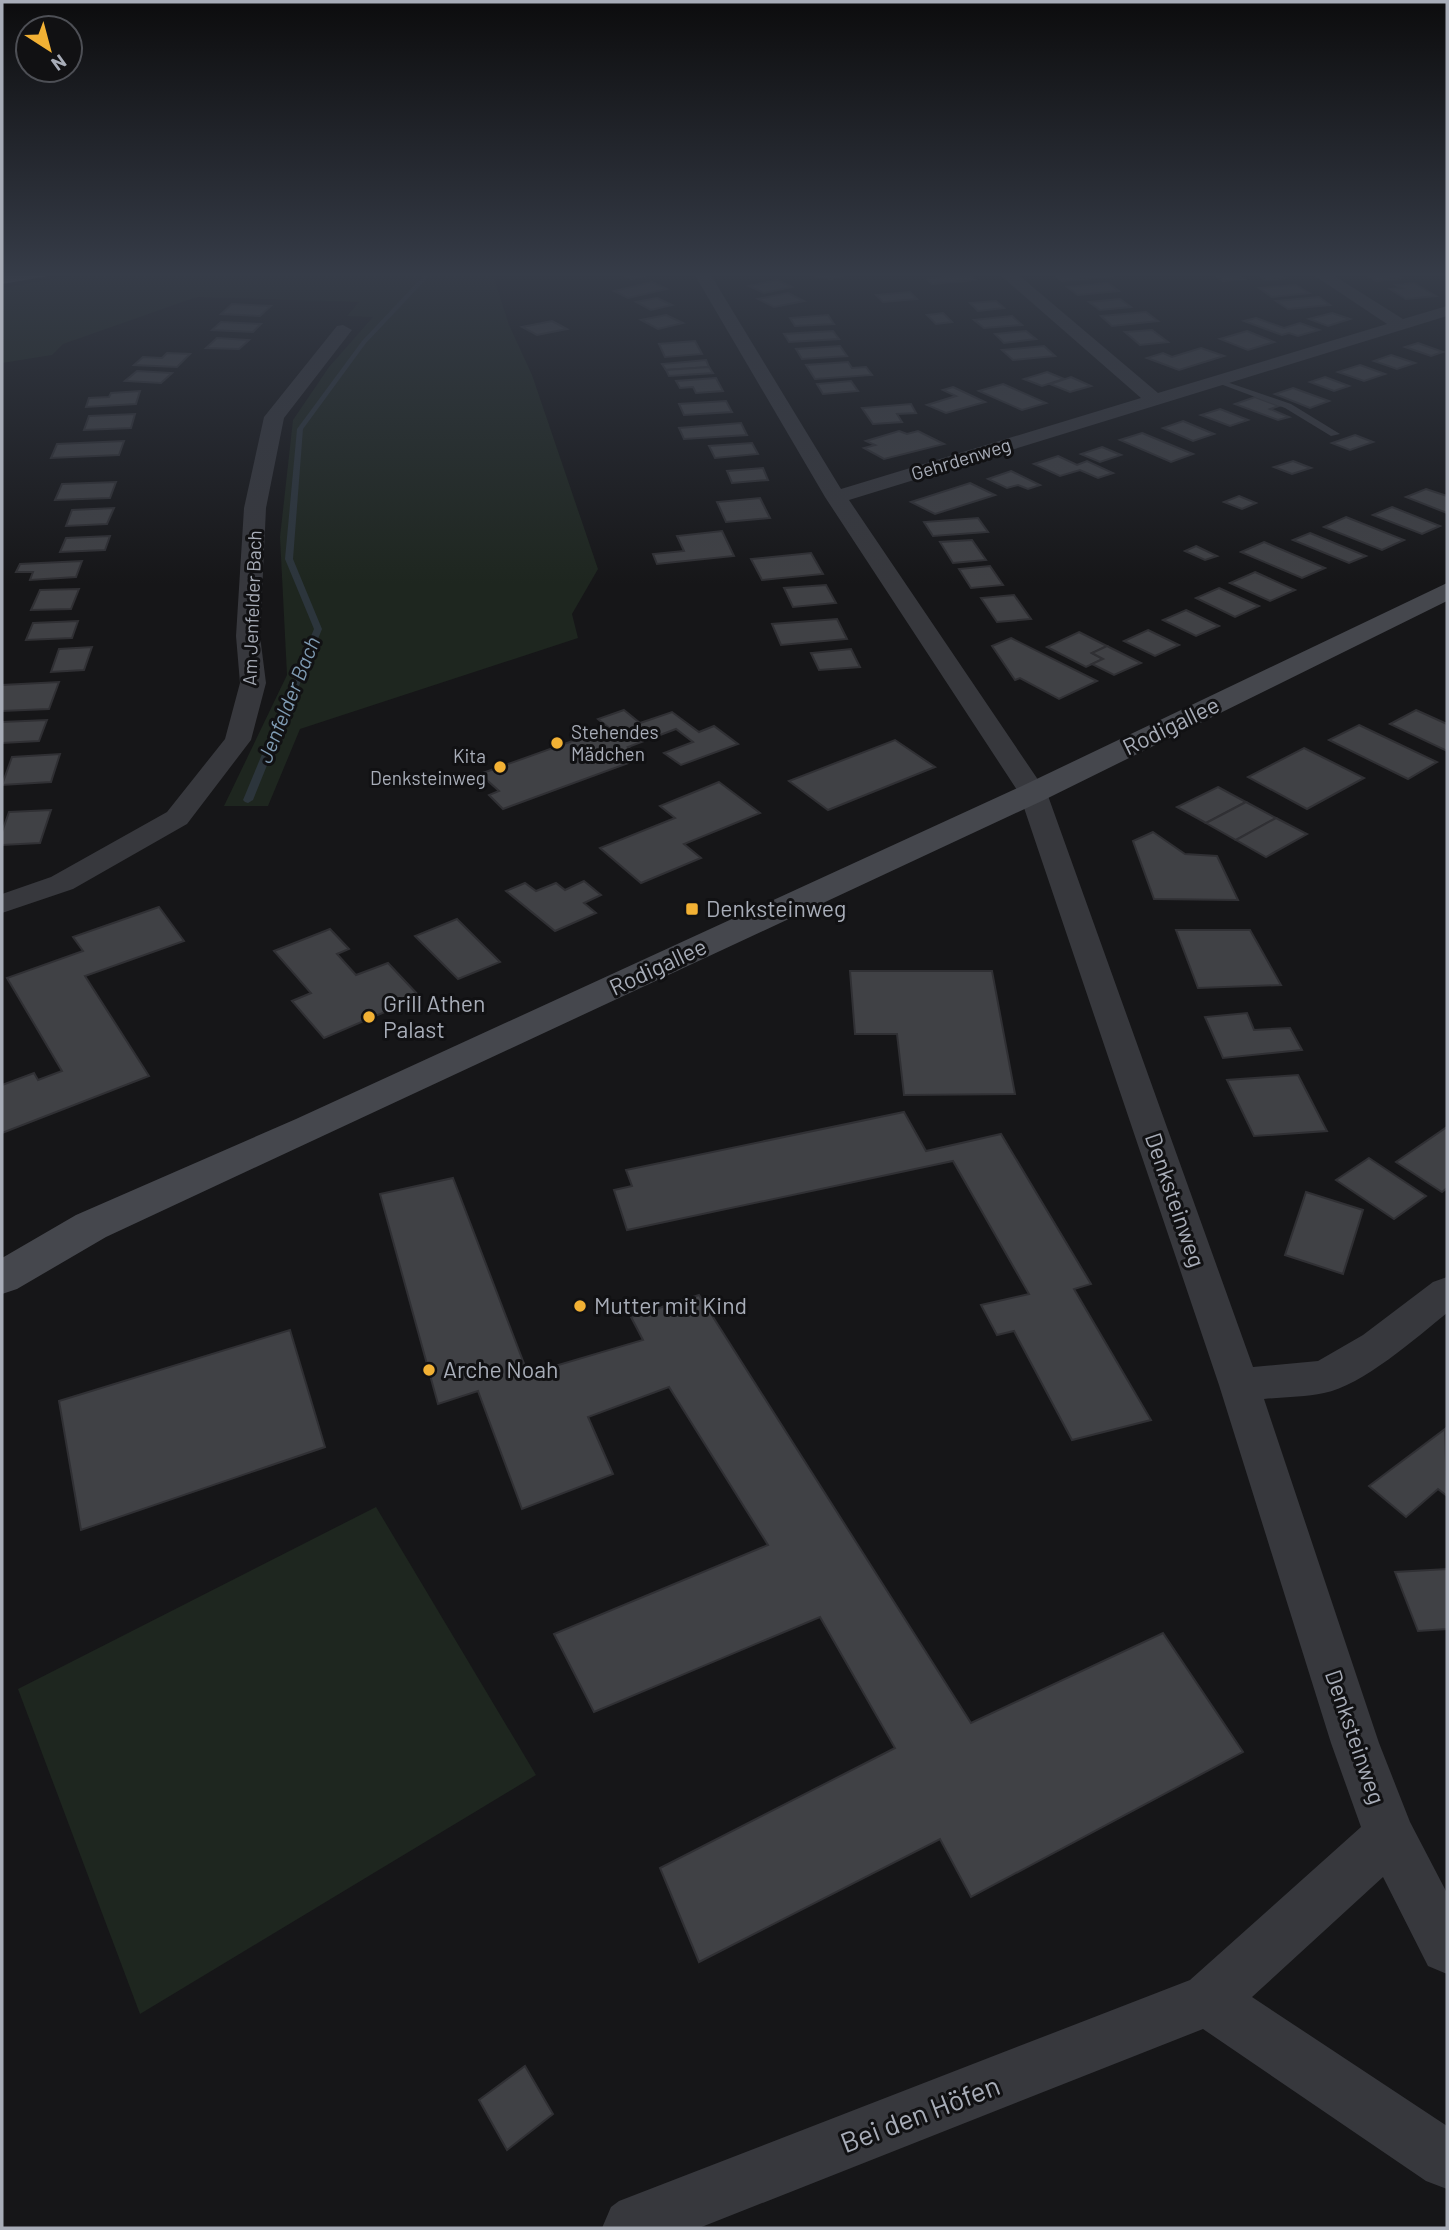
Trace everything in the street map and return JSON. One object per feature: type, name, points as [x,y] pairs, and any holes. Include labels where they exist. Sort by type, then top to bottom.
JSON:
[{"type":"main road","name":"Rodigallee","points":[[2,1278],[91,1226],[310,1128],[1033,793],[1447,591]]},
{"type":"main road","name":"Rodigallee","points":[[2,1248],[91,1226]]},
{"type":"street","name":"Am Jenfelder Bach","points":[[2,904],[62,883],[177,818],[238,740],[253,683],[248,636],[255,508],[274,417],[306,376]]},
{"type":"street","name":"Denksteinweg","points":[[767,376],[836,497],[1033,793],[1239,1385],[1355,1743],[1390,1836],[1447,1947]]},
{"type":"street","points":[[1126,376],[1153,399]]},
{"type":"street","name":"Gehrdenweg","points":[[836,497],[1231,376]]},
{"type":"street","points":[[1239,1385],[1325,1377],[1377,1346],[1447,1292]]},
{"type":"street","name":"Bei den Höfen","points":[[632,2228],[640,2222],[1208,2000],[1390,1836]]},
{"type":"street","points":[[1208,2000],[1447,2160]]},
{"type":"lane","points":[[1218,380],[1288,406],[1335,434]]},
{"type":"shaded area","points":[[323,376],[532,376],[598,569],[572,614],[578,638],[300,729],[268,806],[224,806],[287,675],[280,537],[293,420]]},
{"type":"shaded area","points":[[376,1507],[536,1775],[140,2014],[18,1689]]},
{"type":"building","points":[[131,376],[169,376],[161,383],[125,381]]},
{"type":"building","points":[[813,376],[857,376],[815,379]]},
{"type":"building","points":[[1057,376],[1064,379],[1042,386],[1024,379]]},
{"type":"building","points":[[1350,376],[1379,376],[1364,381]]},
{"type":"building","points":[[1071,377],[1091,386],[1070,392],[1050,384]]},
{"type":"building","points":[[1325,377],[1349,386],[1334,391],[1310,382]]},
{"type":"building","points":[[716,378],[723,391],[696,393],[693,387],[680,388],[676,381]]},
{"type":"building","points":[[851,381],[858,391],[823,394],[817,384]]},
{"type":"building","points":[[1003,384],[1046,403],[1022,410],[979,391]]},
{"type":"building","points":[[953,387],[985,402],[946,413],[927,405],[956,396],[943,390]]},
{"type":"building","points":[[1293,388],[1329,401],[1310,408],[1275,394]]},
{"type":"building","points":[[140,391],[136,404],[86,407],[89,398]]},
{"type":"building","points":[[1255,397],[1279,406],[1270,409],[1289,417],[1278,420],[1235,404]]},
{"type":"building","points":[[726,401],[732,412],[684,415],[679,404]]},
{"type":"building","points":[[911,404],[916,413],[897,414],[902,422],[873,424],[862,408]]},
{"type":"building","points":[[1220,409],[1248,420],[1230,426],[1201,415]]},
{"type":"building","points":[[135,414],[131,428],[84,430],[89,416]]},
{"type":"building","points":[[1183,421],[1214,434],[1193,441],[1163,428]]},
{"type":"building","points":[[741,423],[747,435],[684,439],[679,428]]},
{"type":"building","points":[[899,431],[907,434],[918,431],[944,444],[884,459],[864,448],[875,445],[866,441]]},
{"type":"building","points":[[1142,433],[1193,454],[1171,462],[1120,440]]},
{"type":"building","points":[[1355,435],[1373,442],[1350,450],[1332,443]]},
{"type":"building","points":[[124,441],[119,455],[51,458],[57,444]]},
{"type":"building","points":[[752,443],[758,454],[715,458],[709,446]]},
{"type":"building","points":[[1102,447],[1121,455],[1100,462],[1081,454]]},
{"type":"building","points":[[1058,456],[1077,465],[1087,461],[1113,473],[1098,478],[1080,470],[1060,476],[1034,464]]},
{"type":"building","points":[[1293,461],[1311,468],[1292,474],[1274,467]]},
{"type":"building","points":[[763,468],[768,480],[732,483],[727,471]]},
{"type":"building","points":[[1011,471],[1040,485],[1028,489],[1018,485],[1007,488],[988,479]]},
{"type":"building","points":[[116,482],[110,498],[55,500],[62,484]]},
{"type":"building","points":[[970,483],[995,495],[935,514],[911,502]]},
{"type":"building","points":[[1426,489],[1447,496],[1447,513],[1406,497]]},
{"type":"building","points":[[1239,496],[1256,503],[1242,509],[1224,502]]},
{"type":"building","points":[[760,498],[770,518],[726,522],[717,502]]},
{"type":"building","points":[[1392,507],[1440,526],[1422,534],[1373,515]]},
{"type":"building","points":[[114,508],[107,524],[66,526],[72,510]]},
{"type":"building","points":[[1346,517],[1404,540],[1382,550],[1324,527]]},
{"type":"building","points":[[978,518],[988,532],[933,536],[924,522]]},
{"type":"building","points":[[722,531],[734,556],[657,564],[653,554],[684,551],[677,536]]},
{"type":"building","points":[[1310,533],[1366,556],[1349,563],[1293,540]]},
{"type":"building","points":[[110,536],[105,550],[60,552],[66,538]]},
{"type":"building","points":[[972,540],[986,560],[953,563],[940,542]]},
{"type":"building","points":[[1264,542],[1325,568],[1302,578],[1241,552]]},
{"type":"building","points":[[1196,546],[1217,556],[1205,560],[1185,551]]},
{"type":"building","points":[[811,553],[823,574],[762,580],[751,559]]},
{"type":"building","points":[[82,561],[76,577],[30,580],[33,572],[16,572],[20,564]]},
{"type":"building","points":[[990,566],[1003,585],[971,588],[959,569]]},
{"type":"building","points":[[1255,572],[1295,590],[1270,601],[1230,583]]},
{"type":"building","points":[[826,585],[836,603],[793,607],[784,588]]},
{"type":"building","points":[[1219,588],[1259,606],[1235,617],[1196,598]]},
{"type":"building","points":[[79,589],[71,609],[31,610],[40,590]]},
{"type":"building","points":[[1014,595],[1031,619],[997,622],[981,598]]},
{"type":"building","points":[[1186,610],[1219,626],[1196,636],[1163,620]]},
{"type":"building","points":[[837,619],[847,639],[781,645],[772,624]]},
{"type":"building","points":[[78,621],[72,638],[26,640],[33,623]]},
{"type":"building","points":[[1148,630],[1179,645],[1155,656],[1124,641]]},
{"type":"building","points":[[1079,632],[1107,646],[1092,653],[1103,659],[1086,667],[1047,647]]},
{"type":"building","points":[[1011,638],[1097,681],[1059,699],[1020,678],[1015,680],[992,646]]},
{"type":"building","points":[[1107,646],[1141,663],[1114,675],[1092,664],[1103,659],[1092,653]]},
{"type":"building","points":[[92,647],[84,670],[51,672],[59,649]]},
{"type":"building","points":[[851,649],[860,667],[819,670],[811,653]]},
{"type":"building","points":[[59,682],[49,709],[2,711],[2,685]]},
{"type":"building","points":[[624,710],[640,723],[672,712],[699,732],[714,726],[738,744],[681,765],[664,753],[693,742],[676,729],[628,747],[642,758],[503,809],[489,795],[499,791],[480,774],[609,728],[598,719]]},
{"type":"building","points":[[1416,710],[1447,724],[1447,751],[1390,724]]},
{"type":"building","points":[[47,720],[39,741],[2,743],[2,722]]},
{"type":"building","points":[[1359,725],[1437,762],[1408,779],[1329,740]]},
{"type":"building","points":[[895,740],[935,767],[828,810],[789,781]]},
{"type":"building","points":[[1304,748],[1364,778],[1307,809],[1248,777]]},
{"type":"building","points":[[60,754],[51,782],[2,785],[12,757]]},
{"type":"building","points":[[719,782],[760,813],[684,844],[701,858],[641,883],[600,848],[675,818],[660,806]]},
{"type":"building","points":[[1218,787],[1246,802],[1206,823],[1177,807]]},
{"type":"building","points":[[1246,802],[1276,818],[1236,840],[1206,823]]},
{"type":"building","points":[[51,810],[40,843],[2,845],[2,832],[9,812]]},
{"type":"building","points":[[1276,818],[1307,834],[1266,857],[1236,840]]},
{"type":"building","points":[[1153,832],[1185,854],[1217,856],[1238,900],[1154,899],[1133,841]]},
{"type":"building","points":[[584,881],[601,895],[584,903],[596,913],[555,931],[506,891],[525,883],[536,891],[556,883],[565,890]]},
{"type":"building","points":[[159,907],[184,941],[85,976],[149,1076],[2,1133],[2,1085],[34,1073],[38,1080],[62,1071],[7,978],[83,951],[73,937]]},
{"type":"building","points":[[457,919],[500,962],[458,979],[415,936]]},
{"type":"building","points":[[330,929],[349,949],[337,954],[356,975],[388,963],[420,997],[324,1038],[292,1001],[311,993],[274,951]]},
{"type":"building","points":[[1176,930],[1250,930],[1281,985],[1198,988]]},
{"type":"building","points":[[850,971],[992,971],[1015,1094],[904,1095],[897,1034],[855,1034]]},
{"type":"building","points":[[1247,1013],[1254,1030],[1290,1028],[1302,1050],[1223,1058],[1205,1017]]},
{"type":"building","points":[[1298,1075],[1327,1131],[1254,1136],[1227,1080]]},
{"type":"building","points":[[904,1112],[926,1151],[1001,1134],[1091,1284],[1074,1289],[1151,1420],[1072,1440],[1014,1331],[997,1335],[981,1305],[1029,1294],[953,1161],[627,1230],[614,1190],[632,1186],[626,1170]]},
{"type":"building","points":[[1447,1127],[1447,1188],[1442,1192],[1396,1162]]},
{"type":"building","points":[[1369,1158],[1426,1196],[1394,1219],[1336,1180]]},
{"type":"building","points":[[453,1178],[528,1374],[643,1340],[631,1317],[699,1295],[971,1723],[1163,1633],[1243,1752],[971,1897],[940,1839],[699,1962],[660,1868],[895,1748],[820,1617],[594,1712],[554,1634],[768,1545],[669,1387],[588,1417],[613,1474],[522,1509],[478,1391],[438,1404],[380,1194]]},
{"type":"building","points":[[1306,1192],[1363,1210],[1343,1274],[1285,1255]]},
{"type":"building","points":[[290,1330],[325,1447],[81,1530],[59,1401]]},
{"type":"building","points":[[1445,1429],[1447,1496],[1438,1489],[1406,1517],[1369,1486]]},
{"type":"building","points":[[1447,1569],[1447,1629],[1418,1631],[1395,1572]]},
{"type":"building","points":[[525,2066],[553,2114],[507,2150],[479,2100]]},
{"type":"waterway","name":"Jenfelder Bach","points":[[248,800],[318,629],[289,559],[300,429],[339,376]]},
{"type":"place","name":"Stehendes Mädchen","points":[[557,743]]},
{"type":"place","name":"Kita Denksteinweg","points":[[500,767]]},
{"type":"place","name":"Denksteinweg","points":[[692,909]]},
{"type":"place","name":"Grill Athen Palast","points":[[369,1017]]},
{"type":"place","name":"Mutter mit Kind","points":[[580,1306]]},
{"type":"place","name":"Arche Noah","points":[[429,1370]]}]
